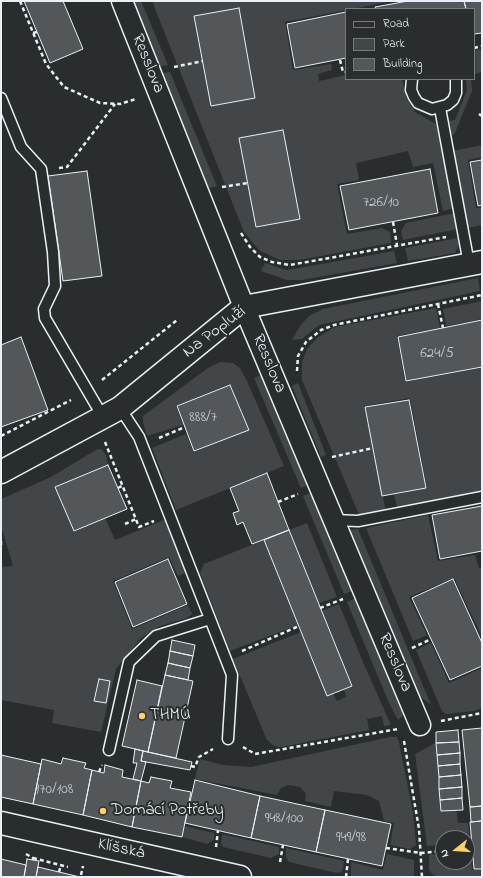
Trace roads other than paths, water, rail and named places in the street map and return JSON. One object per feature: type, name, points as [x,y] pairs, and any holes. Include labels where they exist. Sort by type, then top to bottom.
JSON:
[{"type":"street","name":"Resslova","points":[[122,1],[244,307],[334,520],[411,727]]},
{"type":"street","name":"Na Popluží","points":[[1,472],[108,421],[244,307],[475,263]]},
{"type":"street","name":"Klíšská","points":[[1,824],[185,870],[240,877]]},
{"type":"lane","points":[[412,80],[411,90],[418,103],[432,109],[440,108],[453,100],[456,93],[456,80]]},
{"type":"lane","points":[[1,98],[21,147],[41,169],[53,252],[55,286],[44,309],[45,318],[108,421],[139,437],[232,675],[228,739]]},
{"type":"lane","points":[[440,108],[464,234],[475,263]]},
{"type":"lane","points":[[334,520],[358,521],[372,519],[482,498]]},
{"type":"lane","points":[[109,750],[129,662],[156,636],[210,619]]},
{"type":"place","name":"THMÚ","points":[[142,716]]},
{"type":"place","name":"Domácí Potřeby","points":[[103,811]]}]
